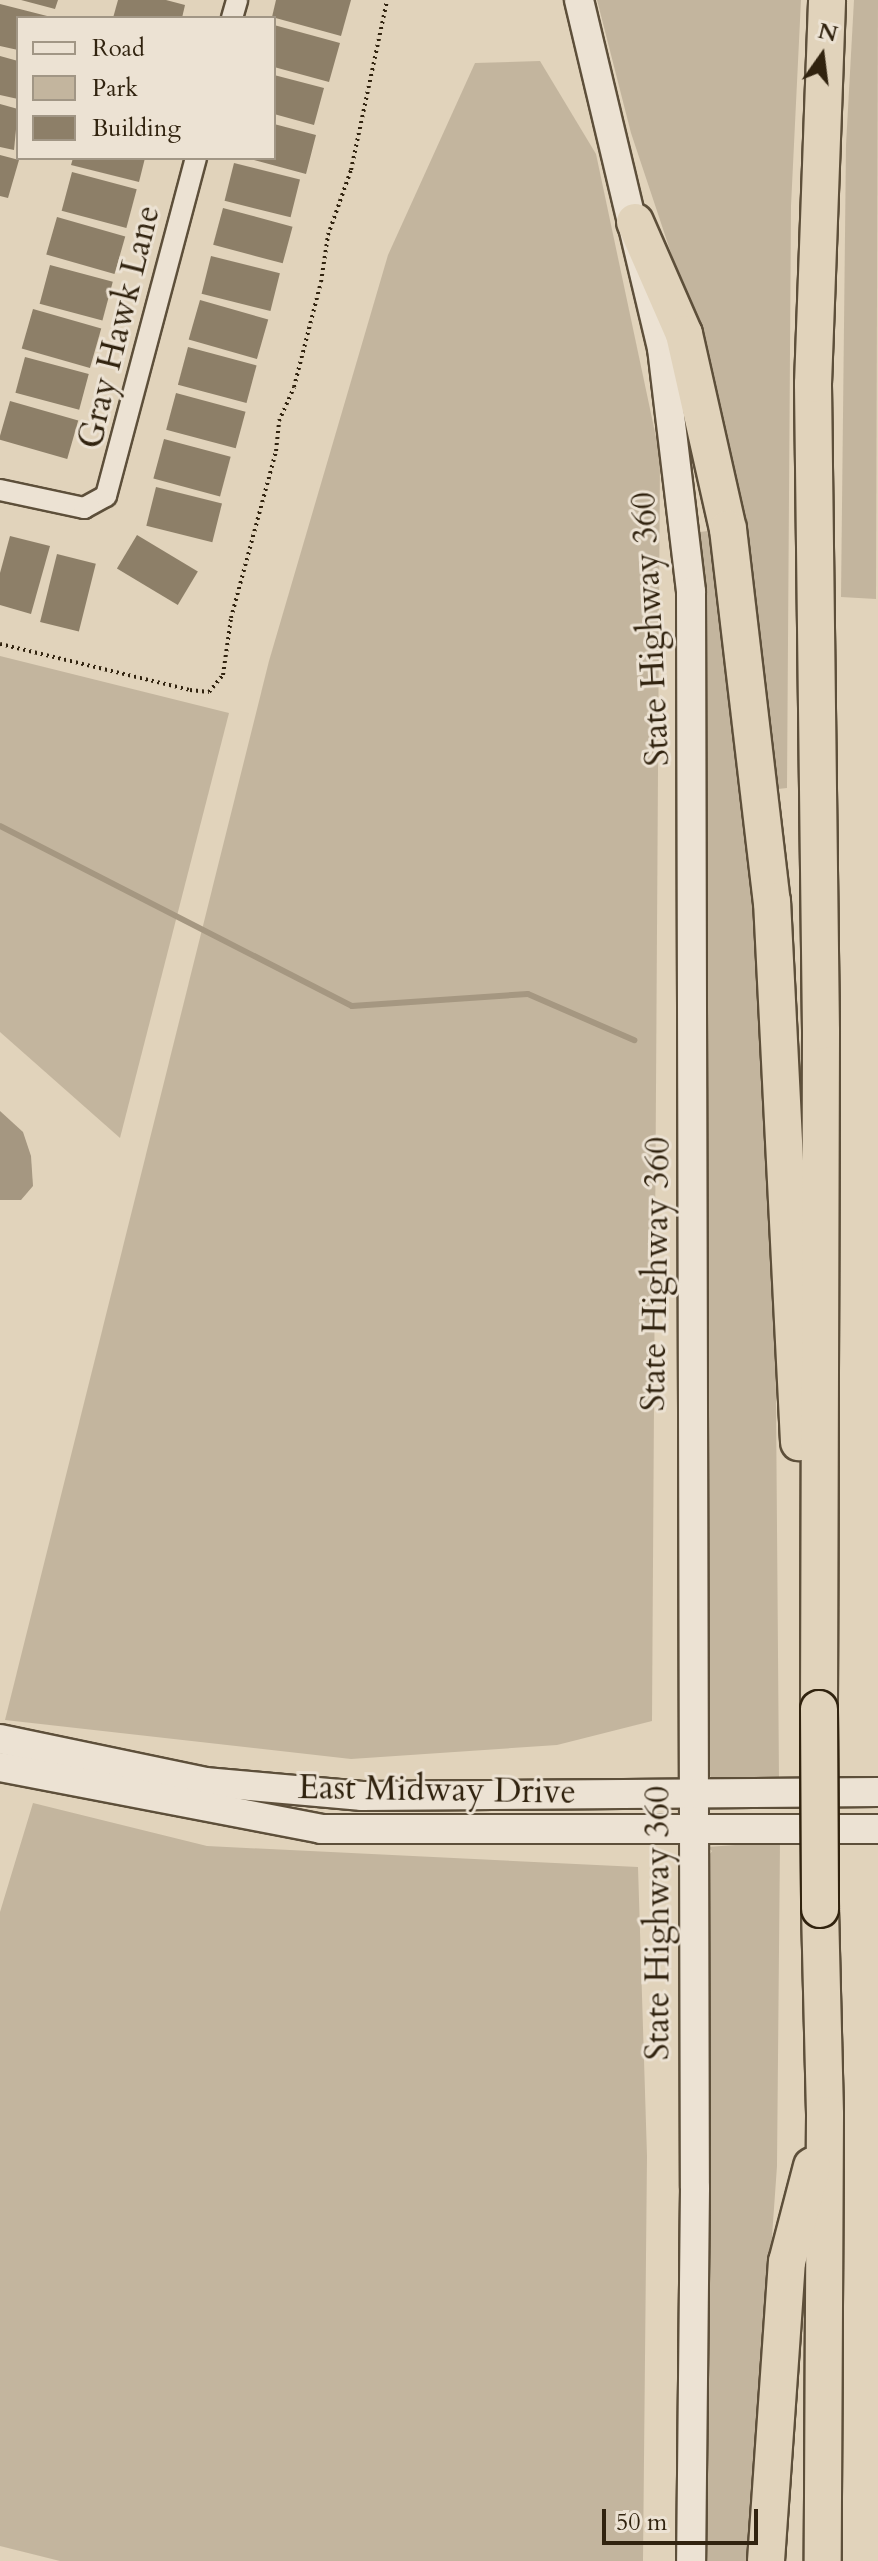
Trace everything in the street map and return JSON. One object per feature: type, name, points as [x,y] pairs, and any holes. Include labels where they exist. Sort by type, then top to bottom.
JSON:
[{"type":"highway","points":[[823,2561],[825,2115],[820,1909],[813,384],[827,0]]},
{"type":"highway","points":[[635,222],[684,334],[728,529],[772,901],[796,1431],[820,1521]]},
{"type":"highway","points":[[766,2561],[787,2262],[825,2115]]},
{"type":"main road","name":"State Highway 360","points":[[579,0],[635,222],[662,348],[681,487],[695,683],[691,2561]]},
{"type":"main road","name":"East Midway Drive","points":[[0,1739],[205,1782],[362,1796],[693,1791],[878,1792]]},
{"type":"main road","name":"East Midway Drive","points":[[0,1767],[321,1829],[878,1829]]},
{"type":"street","name":"Gray Hawk Lane","points":[[0,490],[61,505],[95,506],[106,496],[195,160]]},
{"type":"path","points":[[0,644],[190,690],[209,692],[223,675],[231,618],[276,451],[279,421],[294,387],[317,297],[328,235],[351,170],[387,0]]},
{"type":"green space","points":[[597,0],[801,0],[791,206],[787,788],[769,790],[688,304],[631,133]]},
{"type":"green space","points":[[854,0],[878,0],[876,599],[841,597],[846,145]]},
{"type":"green space","points":[[540,61],[596,154],[660,456],[652,1721],[557,1745],[351,1759],[5,1720],[269,661],[388,255],[475,63]]},
{"type":"green space","points":[[715,530],[749,803],[775,1275],[779,1779],[711,1778],[706,1763],[707,662],[700,532]]},
{"type":"green space","points":[[0,656],[229,713],[120,1138],[0,1032]]},
{"type":"green space","points":[[33,1803],[207,1846],[638,1867],[647,2156],[643,2561],[60,2561],[0,2546],[0,1912]]},
{"type":"green space","points":[[780,1842],[777,2166],[749,2561],[703,2561],[707,1858],[712,1851],[707,1847]]},
{"type":"shaded area","points":[[0,1111],[23,1132],[31,1156],[33,1186],[21,1200],[0,1200]]},
{"type":"building","points":[[21,0],[58,0],[55,9]]},
{"type":"building","points":[[118,0],[166,0],[185,5],[182,16],[114,16]]},
{"type":"building","points":[[276,0],[351,0],[341,36],[272,16]]},
{"type":"building","points":[[0,4],[47,16],[16,16],[16,50],[0,46]]},
{"type":"building","points":[[276,26],[340,43],[329,82],[276,68]]},
{"type":"building","points":[[0,56],[16,60],[16,99],[0,95]]},
{"type":"building","points":[[276,76],[324,88],[314,125],[276,115]]},
{"type":"building","points":[[0,104],[16,108],[16,130],[14,150],[0,147]]},
{"type":"building","points":[[276,125],[316,135],[306,174],[254,160],[276,160]]},
{"type":"building","points":[[0,155],[19,160],[8,198],[0,196]]},
{"type":"building","points":[[72,160],[144,160],[139,182],[71,165]]},
{"type":"building","points":[[234,163],[300,179],[291,217],[225,201]]},
{"type":"building","points":[[72,172],[137,189],[126,228],[62,211]]},
{"type":"building","points":[[223,208],[293,227],[283,263],[213,245]]},
{"type":"building","points":[[57,217],[125,237],[114,274],[46,254]]},
{"type":"building","points":[[211,256],[280,273],[270,311],[202,294]]},
{"type":"building","points":[[50,265],[113,282],[102,320],[40,304]]},
{"type":"building","points":[[200,300],[268,320],[257,359],[189,339]]},
{"type":"building","points":[[33,309],[101,329],[90,368],[22,348]]},
{"type":"building","points":[[188,347],[257,365],[246,403],[178,385]]},
{"type":"building","points":[[25,357],[89,374],[79,410],[15,393]]},
{"type":"building","points":[[176,393],[246,412],[236,448],[166,430]]},
{"type":"building","points":[[10,401],[78,421],[67,459],[0,440]]},
{"type":"building","points":[[164,439],[231,457],[220,496],[153,479]]},
{"type":"building","points":[[156,487],[222,503],[212,542],[146,526]]},
{"type":"building","points":[[137,535],[198,572],[178,605],[117,568]]},
{"type":"building","points":[[10,536],[50,546],[31,614],[0,605],[0,573]]},
{"type":"building","points":[[57,554],[96,564],[79,632],[40,622]]},
{"type":"waterway","points":[[0,826],[352,1006],[528,994],[634,1040]]}]
